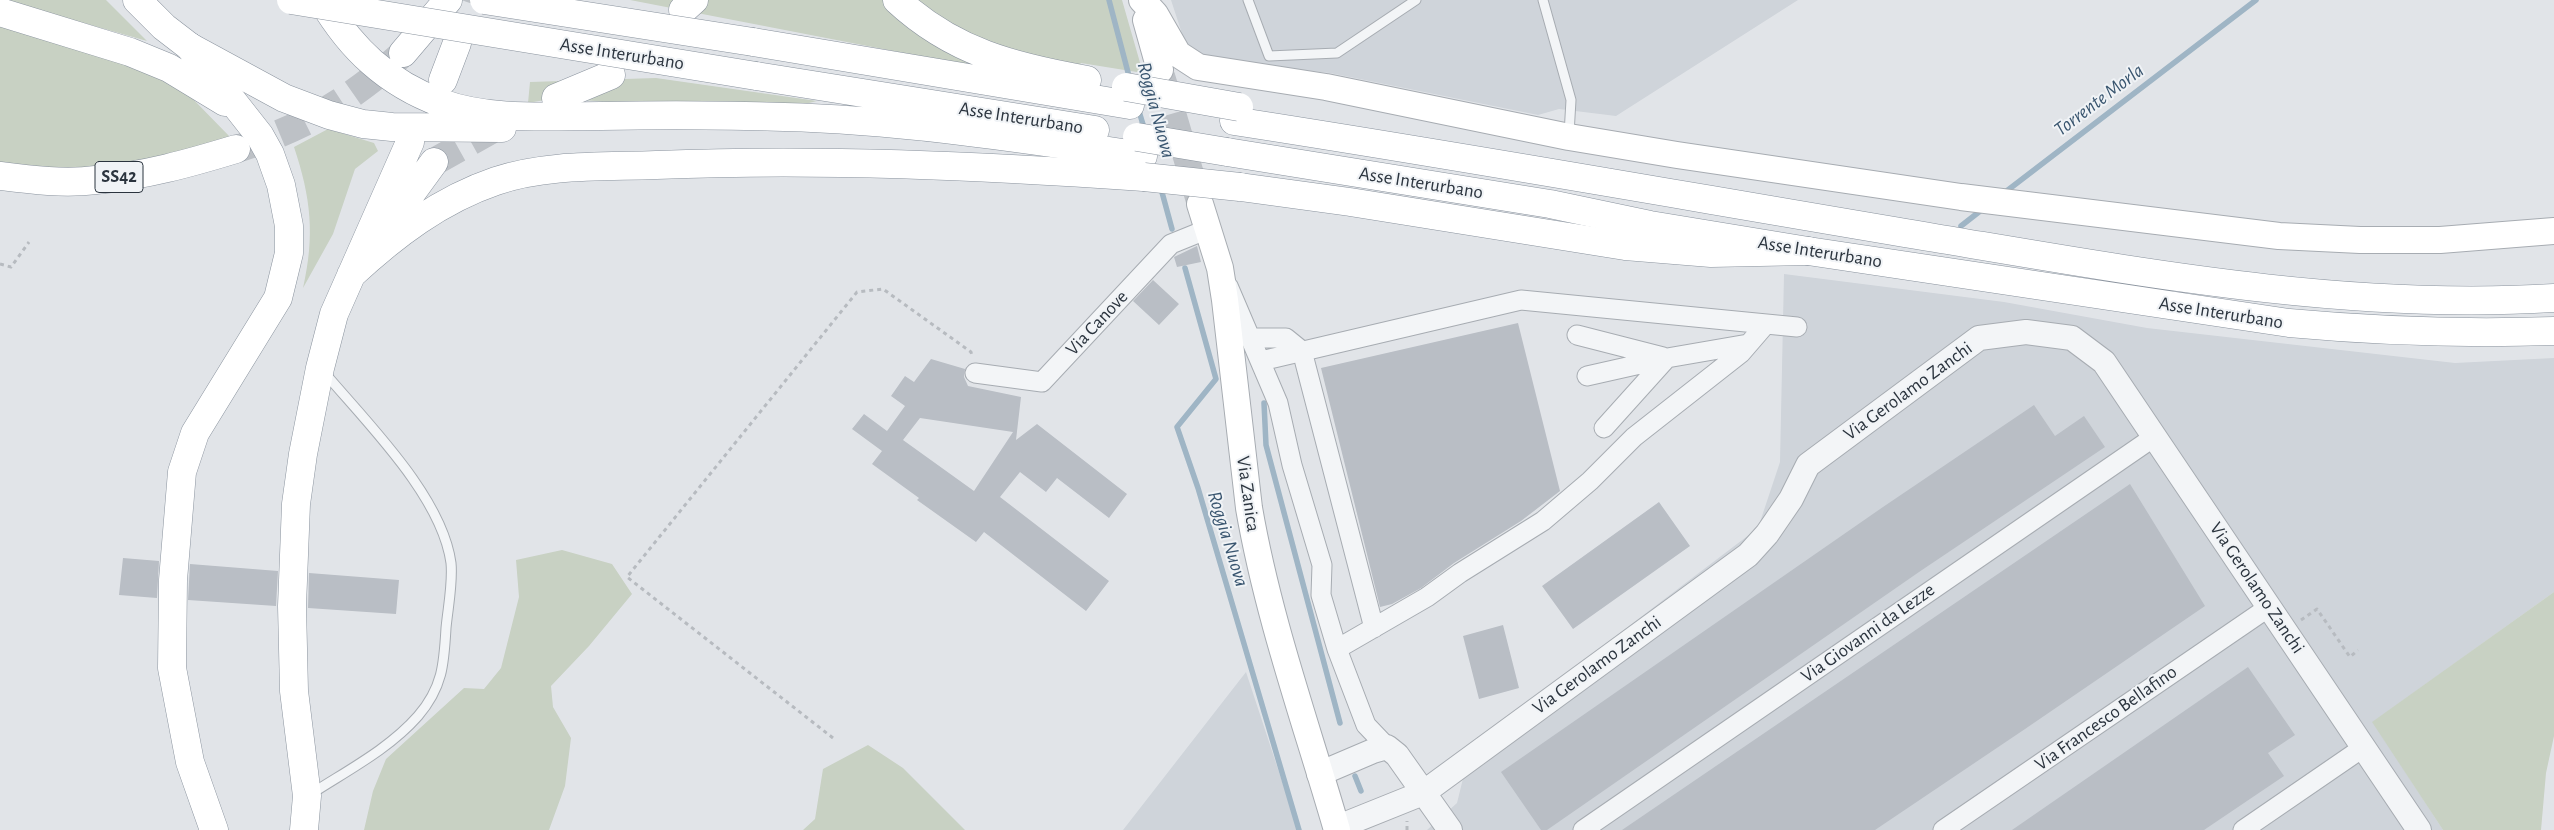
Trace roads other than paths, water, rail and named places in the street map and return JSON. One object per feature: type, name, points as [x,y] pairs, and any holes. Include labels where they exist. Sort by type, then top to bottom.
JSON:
[{"type":"highway","points":[[137,0],[164,27],[190,47],[284,98],[329,115],[362,124],[392,128],[933,128]]},
{"type":"highway","name":"Asse Interurbano","points":[[291,0],[756,76],[1141,157],[1550,221],[1598,225],[1650,225],[1808,251],[2289,323],[2362,330],[2554,331]]},
{"type":"highway","points":[[322,0],[343,34],[363,57],[388,76],[441,103],[469,110],[544,116],[786,117],[860,120],[933,128],[1233,170],[1350,202],[1625,246],[1711,253],[1808,251]]},
{"type":"highway","points":[[425,29],[436,0]]},
{"type":"highway","points":[[403,53],[448,0]]},
{"type":"highway","name":"Asse Interurbano","points":[[484,0],[753,42],[1128,96],[1237,114],[1319,134],[2069,261],[2252,287],[2365,297],[2483,300],[2554,298]]},
{"type":"highway","points":[[897,0],[945,36],[991,58],[1128,96]]},
{"type":"highway","points":[[0,12],[130,52],[161,65],[202,87],[245,116]]},
{"type":"highway","points":[[443,80],[457,43]]},
{"type":"highway","points":[[190,47],[245,116],[270,154],[281,185],[290,226],[289,253],[278,298],[196,433],[182,472],[173,580],[172,668],[190,762],[214,830]]},
{"type":"highway","points":[[556,98],[611,75]]},
{"type":"highway","points":[[304,830],[307,796],[294,691],[292,606],[296,504],[320,368],[334,314],[410,142]]},
{"type":"highway","name":"SS42","points":[[0,176],[48,181],[95,180],[145,173],[236,150]]},
{"type":"highway","points":[[351,275],[393,238],[428,213],[497,181],[545,171],[684,164],[800,162],[939,164],[1141,157]]},
{"type":"highway","points":[[351,275],[434,162]]},
{"type":"highway","points":[[2069,261],[2156,262],[2334,280],[2427,285],[2554,280]]},
{"type":"main road","points":[[1141,0],[1160,70]]},
{"type":"main road","points":[[1141,0],[1155,14],[1178,54],[1198,67],[1326,87],[1569,137],[1961,196],[2288,237],[2360,240],[2440,240],[2554,231]]},
{"type":"main road","name":"Via Zanica","points":[[1200,204],[1188,237],[1220,268],[1254,540],[1267,596],[1336,829]]},
{"type":"street","name":"Via Canove","points":[[975,373],[1042,382],[1188,237]]},
{"type":"street","name":"Via Zanica","points":[[1220,268],[1278,403],[1292,465],[1322,565],[1320,595],[1338,649],[1366,725],[1387,747]]},
{"type":"street","points":[[1261,361],[1521,300],[1797,328]]},
{"type":"street","points":[[1338,649],[1397,615],[1543,521],[1590,481],[1634,437],[1741,352],[1766,324]]},
{"type":"street","name":"Via Gerolamo Zanchi","points":[[1336,829],[1423,793],[1748,555],[1768,534],[1791,498],[1808,465],[1979,338],[2026,332],[2072,338],[2104,362],[2419,830]]},
{"type":"street","points":[[1577,335],[1667,358]]},
{"type":"street","points":[[1251,338],[1286,338],[1302,351],[1374,628]]},
{"type":"street","points":[[1587,376],[1667,358],[1748,344]]},
{"type":"street","points":[[1604,428],[1667,358]]},
{"type":"street","name":"Via Giovanni da Lezze","points":[[1582,830],[2154,437]]},
{"type":"street","name":"Via Francesco Bellafino","points":[[1943,830],[2269,606]]},
{"type":"street","points":[[1319,774],[1387,747],[1397,755],[1450,830]]},
{"type":"street","points":[[2243,830],[2364,747]]},
{"type":"lane","points":[[1248,0],[1269,56],[1338,53],[1416,0]]},
{"type":"lane","points":[[1543,0],[1570,100],[1569,137]]},
{"type":"lane","points":[[307,796],[386,746],[419,715],[436,688],[444,670],[450,563],[437,520],[417,486],[398,459],[320,368]]},
{"type":"waterway","name":"Roggia Nuova","points":[[1109,0],[1130,80]]},
{"type":"waterway","name":"Torrente Morla","points":[[2004,193],[2256,0]]},
{"type":"waterway","name":"Roggia Nuova","points":[[1138,108],[1145,131]]},
{"type":"waterway","name":"Roggia Nuova","points":[[1160,185],[1172,229]]},
{"type":"waterway","name":"Torrente Morla","points":[[1961,226],[1984,208]]},
{"type":"waterway","name":"Roggia Nuova","points":[[1185,268],[1216,379],[1177,427],[1198,488],[1299,830]]},
{"type":"waterway","points":[[1264,403],[1266,445],[1340,723]]},
{"type":"waterway","name":"Torrente Morla","points":[[1355,776],[1361,791]]},
{"type":"tunnel","points":[[457,43],[472,0]]},
{"type":"tunnel","points":[[240,148],[286,131],[325,111],[362,87],[400,56]]},
{"type":"tunnel","points":[[1162,76],[1199,201]]},
{"type":"tunnel","points":[[434,162],[502,124]]}]
